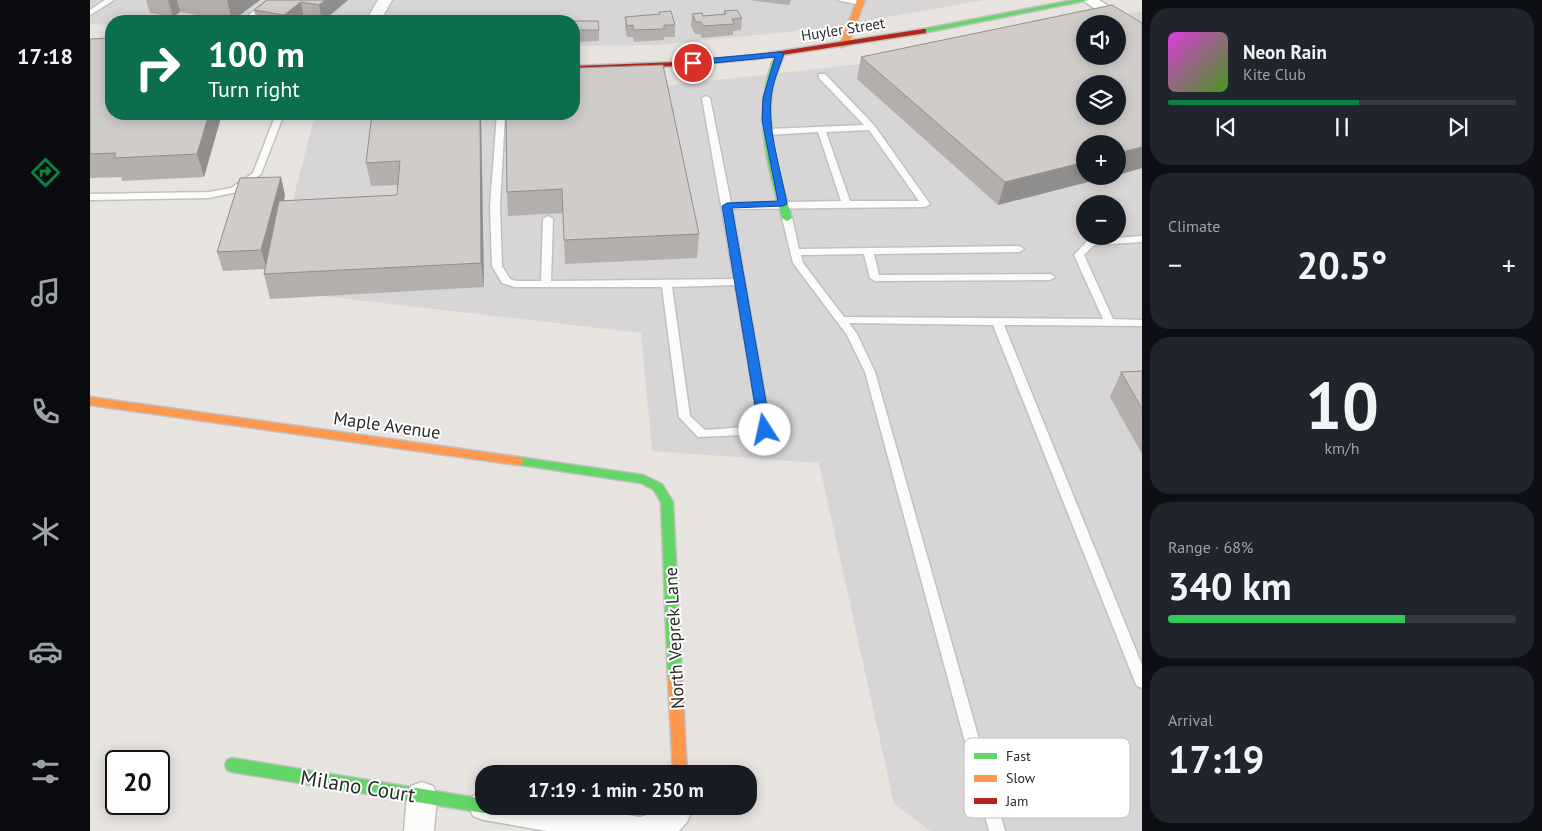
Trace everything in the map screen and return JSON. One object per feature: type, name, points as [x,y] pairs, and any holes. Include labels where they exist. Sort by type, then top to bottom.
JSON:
[{"type":"street","points":[[377,15],[386,0]]},
{"type":"street","points":[[1087,0],[1142,34]]},
{"type":"street","name":"Huyler Street","points":[[580,68],[693,63],[780,54],[844,45],[1087,0]]},
{"type":"street","points":[[844,45],[860,1]]},
{"type":"street","points":[[780,54],[773,72],[767,98],[768,132],[787,218]]},
{"type":"street","name":"Maple Avenue","points":[[90,400],[643,478],[656,484],[664,492],[667,502]]},
{"type":"street","name":"North Veprek Lane","points":[[667,502],[680,765]]},
{"type":"street","name":"Milano Court","points":[[232,765],[475,805]]},
{"type":"street","points":[[419,831],[422,796]]},
{"type":"street","name":"Milano Court","points":[[539,815],[636,831]]},
{"type":"street","points":[[644,831],[659,828],[675,815]]},
{"type":"lane","points":[[90,13],[110,0]]},
{"type":"lane","points":[[252,15],[273,0]]},
{"type":"lane","points":[[841,0],[860,1]]},
{"type":"lane","points":[[727,206],[925,204],[872,127],[822,76]]},
{"type":"lane","points":[[667,284],[685,417],[702,434],[765,430],[727,206],[706,98]]},
{"type":"lane","points":[[90,197],[209,195],[234,190],[258,174],[278,120]]},
{"type":"lane","points":[[501,120],[495,206],[497,266],[506,281],[515,284],[740,282]]},
{"type":"lane","points":[[768,132],[872,127]]},
{"type":"lane","points":[[821,130],[846,204]]},
{"type":"lane","points":[[787,218],[798,263],[852,334],[870,372],[971,738]]},
{"type":"lane","points":[[546,284],[548,219]]},
{"type":"lane","points":[[1109,322],[1079,255],[1091,242],[1142,239]]},
{"type":"lane","points":[[796,252],[1020,249]]},
{"type":"lane","points":[[868,251],[875,278],[1050,277]]},
{"type":"lane","points":[[841,320],[1142,322]]},
{"type":"lane","points":[[997,322],[1142,682]]},
{"type":"lane","points":[[993,818],[997,831]]},
{"type":"shaded area","points":[[90,0],[984,0],[826,28],[658,45],[580,46],[580,15],[105,15],[105,25],[90,24]]},
{"type":"shaded area","points":[[1142,11],[1142,831],[930,831],[894,804],[819,463],[652,451],[641,333],[270,290],[313,120],[580,120],[580,86],[671,85],[860,64],[1076,23],[1076,65],[1126,65],[1126,15],[1121,15]]},
{"type":"building","points":[[267,0],[325,0],[319,5],[301,2],[284,15],[254,10]]},
{"type":"building","points":[[1112,5],[1142,23],[1142,147],[1126,151],[1126,135],[1076,135],[1076,164],[1005,182],[861,57]]},
{"type":"building","points":[[737,10],[742,18],[732,19],[734,24],[703,26],[701,22],[696,22],[692,14],[702,13],[703,16],[726,14],[724,11]]},
{"type":"building","points":[[671,11],[675,25],[664,25],[664,29],[634,30],[633,25],[627,26],[625,17],[660,14],[659,12]]},
{"type":"building","points":[[580,21],[598,21],[599,30],[580,30]]},
{"type":"building","points":[[105,38],[105,120],[207,120],[197,154],[114,158],[116,153],[90,154],[90,39]]},
{"type":"building","points":[[663,65],[699,234],[564,240],[562,189],[507,192],[506,120],[580,120],[580,68]]},
{"type":"building","points":[[371,120],[480,120],[481,263],[264,274],[279,201],[397,195],[400,161],[366,163]]},
{"type":"building","points":[[281,177],[261,250],[217,252],[240,178]]},
{"type":"building","points":[[1142,371],[1142,409],[1121,372]]},
{"type":"traffic: fast","points":[[923,31],[1085,0]]},
{"type":"traffic: fast","points":[[780,54],[769,86],[766,123],[778,187],[787,218]]},
{"type":"traffic: fast","points":[[518,461],[643,479],[658,487],[667,502],[675,679]]},
{"type":"traffic: fast","points":[[232,765],[475,805]]},
{"type":"traffic: slow","points":[[844,45],[861,0]]},
{"type":"traffic: slow","points":[[90,401],[518,461]]},
{"type":"traffic: slow","points":[[675,679],[680,765]]},
{"type":"traffic: jam","points":[[580,68],[678,64],[756,57],[923,31]]},
{"type":"route","points":[[693,63],[780,54],[773,72],[767,98],[766,120],[783,204],[727,206],[765,430]]}]
